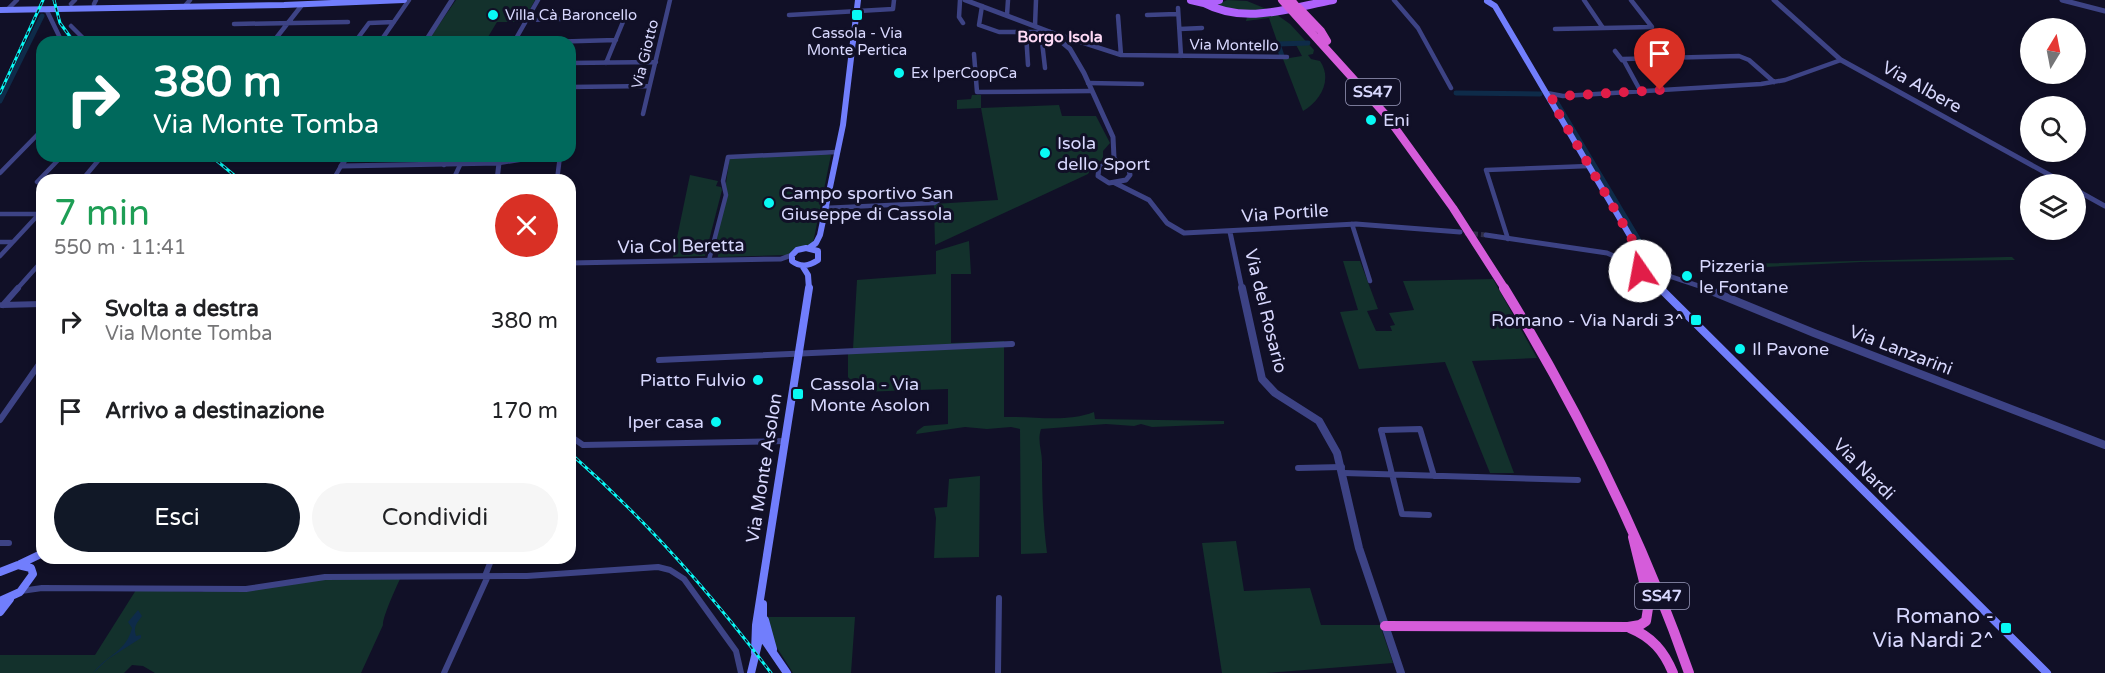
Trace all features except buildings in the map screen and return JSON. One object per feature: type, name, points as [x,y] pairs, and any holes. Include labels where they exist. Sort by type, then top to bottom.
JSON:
[{"type":"highway","name":"SS47","points":[[1280,0],[1292,6],[1321,31],[1323,40]]},
{"type":"highway","name":"SS47","points":[[1280,0],[1323,40]]},
{"type":"highway","name":"SS47","points":[[1292,6],[1403,137],[1500,277],[1597,452],[1630,520],[1669,614],[1689,673]]},
{"type":"highway","points":[[1385,626],[1628,627],[1640,625],[1646,621],[1649,614],[1646,584],[1630,520]]},
{"type":"highway","points":[[1628,627],[1648,635],[1658,644],[1673,673]]},
{"type":"main road","points":[[0,10],[87,7],[220,7],[286,3],[302,5],[317,2],[404,0]]},
{"type":"main road","points":[[1191,0],[1204,3],[1220,12],[1248,16],[1333,0]]},
{"type":"main road","points":[[808,274],[792,258],[797,250],[814,247],[820,235],[843,124],[857,1]]},
{"type":"main road","points":[[1204,3],[1218,1]]},
{"type":"main road","points":[[1218,1],[1215,7],[1220,12]]},
{"type":"main road","points":[[1486,1],[1496,2],[1546,93],[1633,241],[1660,265],[1655,283],[1659,288]]},
{"type":"main road","points":[[1633,241],[1634,265]]},
{"type":"main road","name":"Via Monte Asolon","points":[[751,673],[763,647],[762,590],[809,296],[808,274],[812,265],[819,258],[814,247]]},
{"type":"main road","points":[[1634,254],[1648,254]]},
{"type":"main road","points":[[803,267],[812,265]]},
{"type":"main road","name":"Via Nardi","points":[[1634,265],[1672,297],[1720,350],[2047,673]]},
{"type":"main road","points":[[1642,272],[1659,274]]},
{"type":"main road","points":[[0,572],[36,556]]},
{"type":"main road","points":[[0,601],[21,591],[30,582],[36,563]]},
{"type":"main road","points":[[18,565],[27,566],[32,571]]},
{"type":"main road","points":[[0,612],[11,597]]},
{"type":"main road","points":[[761,617],[763,647],[787,673]]},
{"type":"main road","name":"Via Monte Asolon","points":[[761,617],[754,642],[763,647]]},
{"type":"street","points":[[7,10],[17,0]]},
{"type":"street","points":[[184,7],[190,0]]},
{"type":"street","points":[[220,7],[225,0]]},
{"type":"street","points":[[248,6],[253,0]]},
{"type":"street","points":[[384,36],[409,0]]},
{"type":"street","points":[[428,36],[452,0]]},
{"type":"street","points":[[518,36],[538,0]]},
{"type":"street","name":"Via Giotto","points":[[643,114],[670,0]]},
{"type":"street","points":[[789,15],[893,9],[894,0]]},
{"type":"street","points":[[960,0],[958,17],[963,23]]},
{"type":"street","points":[[967,0],[1062,38],[1077,60],[1113,137],[1114,153],[1118,163]]},
{"type":"street","points":[[1007,15],[1008,0]]},
{"type":"street","points":[[1035,26],[1036,0]]},
{"type":"street","points":[[1394,0],[1418,28],[1451,88]]},
{"type":"street","points":[[1584,0],[1603,28]]},
{"type":"street","points":[[1555,29],[1652,27],[1631,0]]},
{"type":"street","name":"Via Albere","points":[[1774,0],[1841,60],[2048,174]]},
{"type":"street","points":[[2062,0],[2105,11]]},
{"type":"street","points":[[278,36],[302,5]]},
{"type":"street","points":[[982,6],[979,25],[993,31],[1046,32]]},
{"type":"street","points":[[48,15],[56,10],[87,7]]},
{"type":"street","points":[[37,8],[46,10],[59,36]]},
{"type":"street","name":"Via Montello","points":[[1178,8],[1181,56]]},
{"type":"street","name":"Via Montello","points":[[1147,15],[1177,14]]},
{"type":"street","points":[[1118,16],[1121,55]]},
{"type":"street","points":[[527,20],[625,17],[606,63]]},
{"type":"street","points":[[234,24],[348,21]]},
{"type":"street","points":[[359,36],[369,23],[394,22]]},
{"type":"street","points":[[71,26],[81,36]]},
{"type":"street","name":"Via Montello","points":[[1180,29],[1202,28]]},
{"type":"street","points":[[1045,68],[1046,32]]},
{"type":"street","points":[[1026,33],[1028,65]]},
{"type":"street","name":"Via Montello","points":[[1062,38],[1071,38],[1121,55],[1287,57]]},
{"type":"street","points":[[576,41],[616,40]]},
{"type":"street","points":[[1615,51],[1641,92]]},
{"type":"street","points":[[974,54],[977,92],[1091,91]]},
{"type":"street","points":[[1622,60],[1627,58],[1739,56],[1749,60],[1774,82]]},
{"type":"street","points":[[1546,93],[1563,96],[1774,82],[1841,60]]},
{"type":"street","points":[[576,63],[656,62]]},
{"type":"street","points":[[1088,83],[1142,84]]},
{"type":"street","points":[[576,87],[649,86]]},
{"type":"street","points":[[1551,100],[1563,96]]},
{"type":"street","points":[[0,173],[36,136]]},
{"type":"street","points":[[709,260],[726,195],[723,181],[728,157],[837,152]]},
{"type":"street","points":[[1107,163],[1118,163],[1129,169],[1130,175],[1126,180],[1114,183],[1104,181],[1098,176],[1099,168],[1107,163],[1114,153]]},
{"type":"street","points":[[45,174],[56,162]]},
{"type":"street","points":[[87,174],[97,162]]},
{"type":"street","points":[[336,174],[344,162]]},
{"type":"street","points":[[341,166],[460,165],[505,162]]},
{"type":"street","points":[[498,174],[499,163]]},
{"type":"street","points":[[456,174],[460,165]]},
{"type":"street","points":[[1508,239],[1486,170],[1589,166]]},
{"type":"street","points":[[1126,180],[1126,186],[1130,189]]},
{"type":"street","name":"Via Portile","points":[[1114,183],[1149,200],[1167,223],[1179,231],[1197,234],[1352,224],[1460,232]]},
{"type":"street","points":[[824,208],[934,203],[939,200],[940,196]]},
{"type":"street","points":[[2086,196],[2105,206]]},
{"type":"street","points":[[0,214],[36,214]]},
{"type":"street","points":[[0,256],[36,218]]},
{"type":"street","points":[[1352,224],[1370,281]]},
{"type":"street","name":"Via del Rosario","points":[[1230,232],[1262,379],[1278,394],[1315,417],[1325,429],[1343,470],[1354,528],[1401,673]]},
{"type":"street","points":[[1486,235],[1613,255],[1634,254]]},
{"type":"street","points":[[0,242],[13,242]]},
{"type":"street","points":[[1613,255],[1634,265]]},
{"type":"street","name":"Via Col Beretta","points":[[576,263],[792,258]]},
{"type":"street","name":"Via Lanzarini","points":[[1660,265],[1688,281],[1814,333],[2105,445]]},
{"type":"street","points":[[2,305],[36,268]]},
{"type":"street","name":"Via Lanzarini","points":[[1659,274],[1688,281]]},
{"type":"street","points":[[2,305],[36,304]]},
{"type":"street","points":[[659,360],[1012,344]]},
{"type":"street","points":[[0,420],[36,369]]},
{"type":"street","points":[[1430,515],[1402,514],[1381,430],[1420,429],[1434,476]]},
{"type":"street","points":[[576,440],[583,445],[785,441]]},
{"type":"street","points":[[1298,468],[1393,475],[1578,480]]},
{"type":"street","points":[[0,543],[9,543]]},
{"type":"street","points":[[444,673],[490,564]]},
{"type":"street","points":[[21,591],[42,588],[246,589],[325,577],[487,576],[658,567],[670,570],[684,579],[736,651],[741,673]]},
{"type":"street","points":[[30,582],[42,588]]},
{"type":"street","points":[[998,673],[999,598]]},
{"type":"green space","points":[[456,0],[535,0],[523,22],[497,22],[489,36],[431,36]]},
{"type":"green space","points":[[1227,0],[1247,1],[1269,10],[1251,14],[1218,8],[1217,5]]},
{"type":"green space","points":[[1273,12],[1290,24],[1314,50],[1313,54],[1308,55],[1311,59],[1320,61],[1324,68],[1323,89],[1315,102],[1303,111],[1283,59],[1302,56],[1295,43],[1278,44],[1269,18],[1246,21],[1247,17]]},
{"type":"green space","points":[[972,95],[981,95],[981,108],[957,109],[957,100],[971,99]]},
{"type":"green space","name":"Isola dello Sport","points":[[1059,105],[1062,116],[1096,116],[1110,143],[1103,151],[1103,160],[1094,164],[1088,174],[935,245],[934,204],[998,200],[981,108]]},
{"type":"green space","name":"Campo sportivo San Giuseppe di Cassola","points":[[831,155],[813,243],[790,255],[718,257],[718,251],[713,247],[721,216],[730,156]]},
{"type":"green space","points":[[690,175],[718,181],[716,186],[721,187],[722,190],[705,256],[673,257]]},
{"type":"green space","points":[[969,241],[971,274],[951,274],[951,343],[1004,341],[1004,417],[1061,418],[1094,412],[1095,419],[1224,421],[1224,424],[1152,427],[1141,424],[1134,426],[1106,424],[1041,429],[1043,508],[1047,553],[1021,554],[1020,429],[965,427],[916,434],[924,426],[948,424],[948,389],[859,392],[848,377],[848,349],[853,349],[857,280],[936,274],[936,251]]},
{"type":"green space","points":[[2012,257],[2015,260],[1861,262],[1747,268],[1740,264]]},
{"type":"green space","points":[[1343,261],[1360,261],[1378,309],[1367,311],[1376,331],[1392,331],[1390,326],[1395,325],[1389,313],[1414,310],[1403,281],[1493,279],[1537,358],[1472,361],[1514,473],[1490,473],[1445,362],[1359,369],[1340,312],[1358,310]]},
{"type":"green space","points":[[980,476],[979,557],[934,558],[936,518],[934,508],[947,507],[949,479]]},
{"type":"green space","points":[[1236,541],[1244,591],[1310,588],[1321,625],[1380,625],[1393,663],[1266,673],[1222,673],[1202,543]]},
{"type":"green space","points":[[401,577],[387,609],[383,625],[361,673],[155,673],[143,666],[132,665],[124,673],[0,673],[0,655],[95,655],[136,590],[203,592],[204,590],[238,590],[305,580]]},
{"type":"green space","points":[[767,617],[855,617],[851,673],[793,673],[774,643]]},
{"type":"water","points":[[138,610],[142,616],[136,625],[135,633],[136,636],[141,635],[141,638],[108,659],[93,673],[105,661],[121,648],[132,628],[128,622]]},
{"type":"waterway","points":[[0,101],[42,16]]},
{"type":"waterway","points":[[1282,56],[1278,44],[1308,43]]},
{"type":"waterway","points":[[1456,93],[1540,94]]},
{"type":"waterway","points":[[1557,103],[1640,242]]},
{"type":"tunnel","points":[[1465,233],[1486,235]]},
{"type":"railway","points":[[0,93],[43,0]]},
{"type":"railway","points":[[54,0],[60,23],[70,36]]},
{"type":"railway","points":[[218,162],[233,174]]},
{"type":"railway","points":[[576,458],[625,504],[676,558],[725,614],[771,673]]},
{"type":"place","name":"Villa Cà Baroncello","points":[[493,15]]},
{"type":"place","name":"Cassola - Via Monte Pertica","points":[[857,15]]},
{"type":"place","name":"Ex IperCoopCa","points":[[899,73]]},
{"type":"place","name":"Eni","points":[[1371,120]]},
{"type":"place","name":"Isola dello Sport","points":[[1045,153]]},
{"type":"place","name":"Campo sportivo San Giuseppe di Cassola","points":[[769,203]]},
{"type":"place","name":"Pizzeria le Fontane","points":[[1687,276]]},
{"type":"place","name":"Romano - Via Nardi 3^","points":[[1696,320]]},
{"type":"place","name":"Il Pavone","points":[[1740,349]]},
{"type":"place","name":"Piatto Fulvio","points":[[758,380]]},
{"type":"place","name":"Cassola - Via Monte Asolon","points":[[798,394]]},
{"type":"place","name":"Iper casa","points":[[716,422]]},
{"type":"place","name":"Romano - Via Nardi 2^","points":[[2006,628]]},
{"type":"district","name":"Borgo Isola","points":[[1060,37]]},
{"type":"route","points":[[1640,271],[1632,259],[1635,253],[1633,241],[1551,100],[1563,96],[1660,90]]}]
